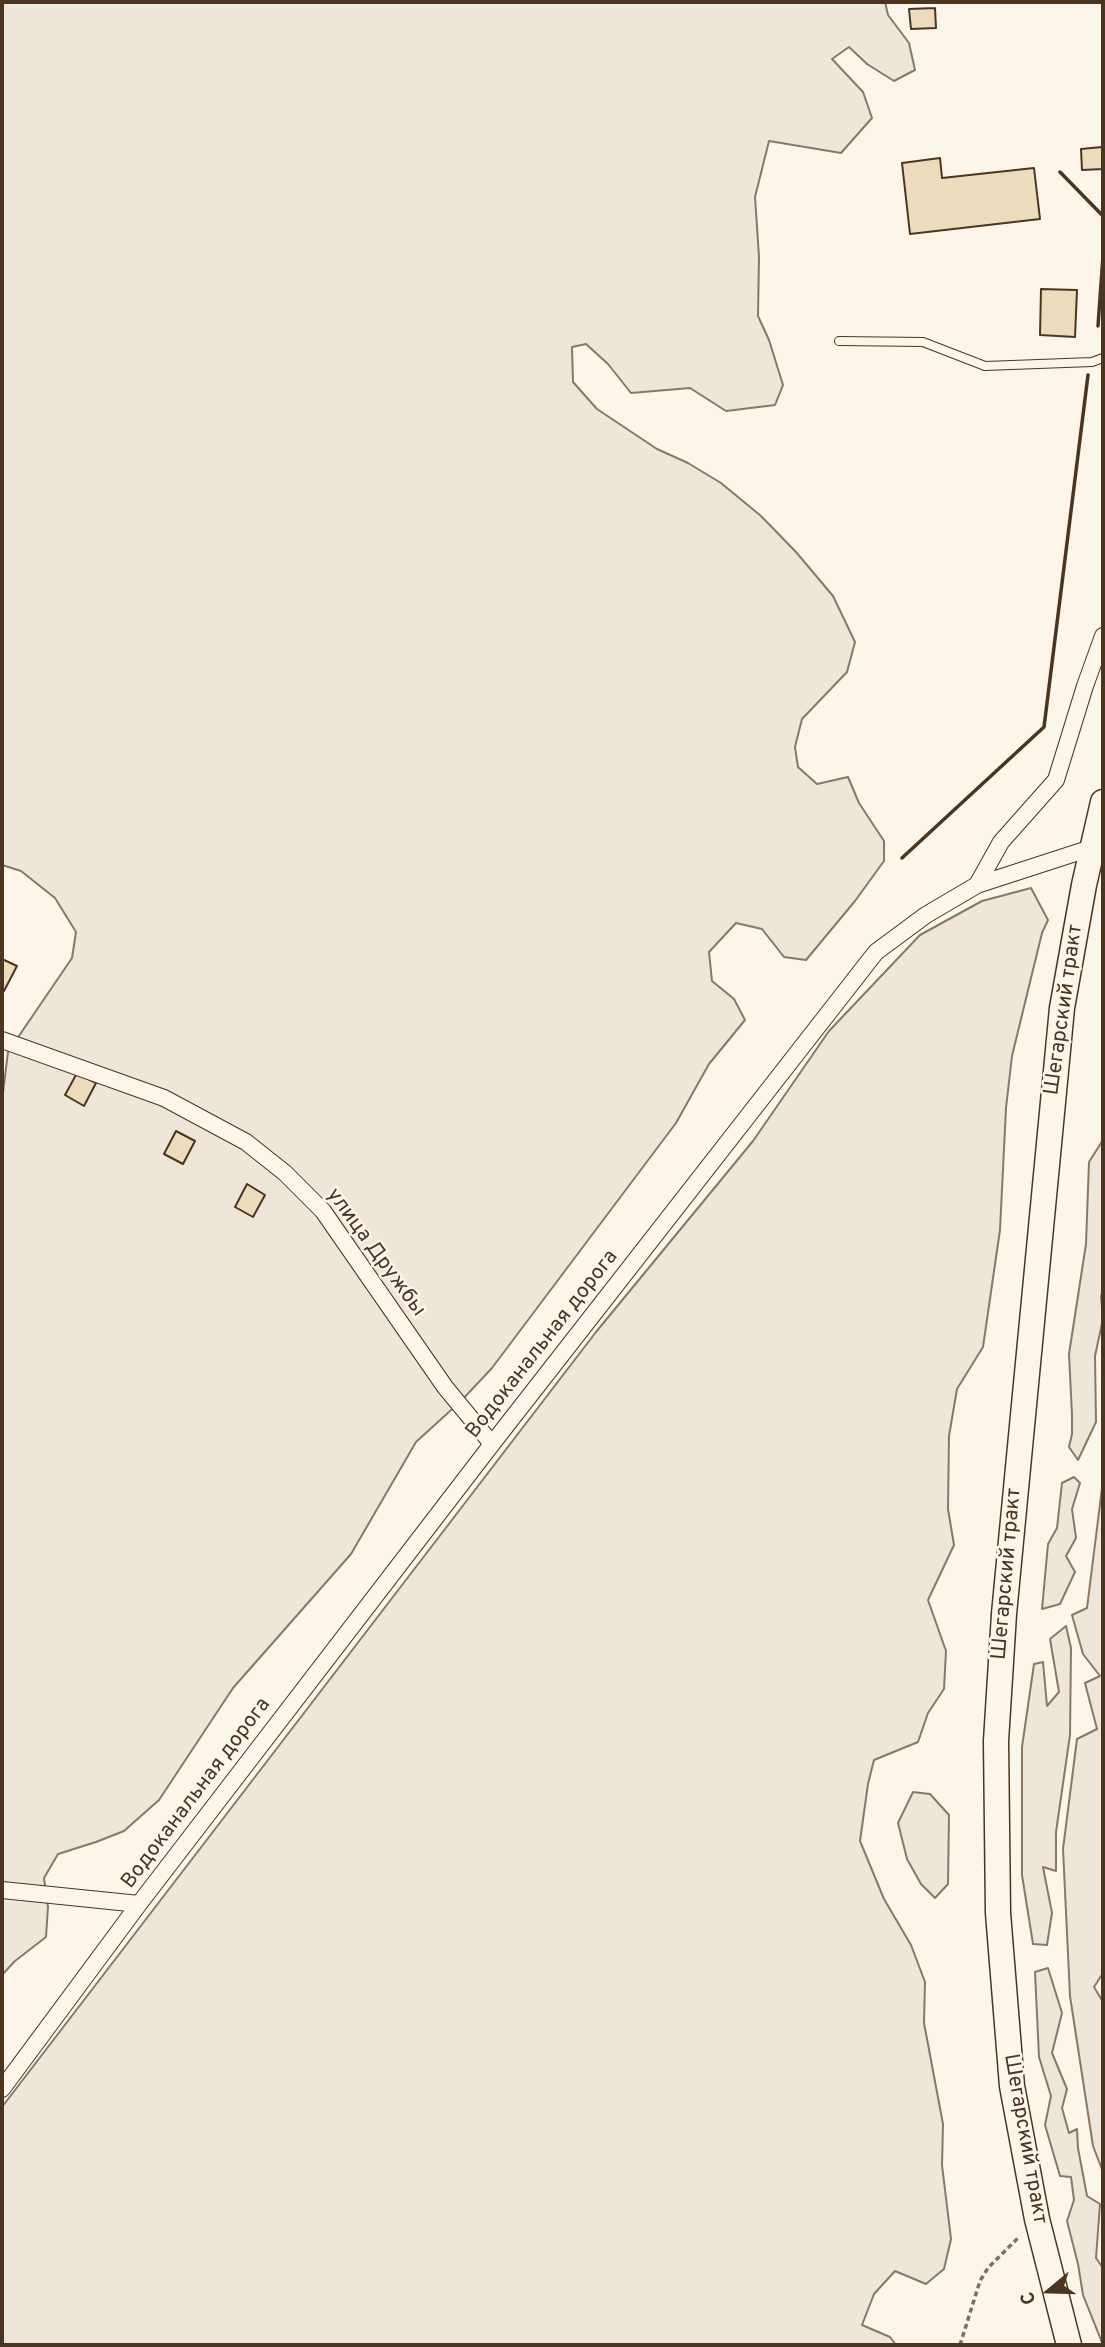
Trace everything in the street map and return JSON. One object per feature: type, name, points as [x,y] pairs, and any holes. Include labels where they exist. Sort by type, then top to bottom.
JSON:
[{"type":"main road","name":"Шегарский тракт","points":[[1069,2345],[1037,2219],[1014,2099],[1006,2032],[996,1865],[996,1741],[1004,1614],[1057,1056],[1072,949],[1091,848],[1103,802]]},
{"type":"street","points":[[978,886],[1001,842],[1056,780],[1103,636]]},
{"type":"street","name":"Водоканальная дорога","points":[[2,2089],[139,1904],[492,1444],[876,952],[926,915],[978,886],[1091,848]]},
{"type":"street","name":"улица Дружбы","points":[[2,1041],[164,1098],[246,1142],[275,1165],[323,1211],[445,1387],[492,1444]]},
{"type":"street","points":[[2,1890],[139,1904]]},
{"type":"lane","points":[[839,341],[923,342],[985,366],[1091,362],[1103,358]]},
{"type":"path","points":[[960,2345],[980,2281],[988,2268],[1037,2219]]},
{"type":"shaded area","points":[[2,2],[885,2],[888,15],[909,43],[915,70],[894,81],[867,64],[849,47],[832,59],[863,92],[872,118],[841,153],[769,141],[755,197],[759,257],[758,316],[769,340],[783,385],[775,405],[726,411],[690,388],[631,393],[608,364],[586,344],[572,347],[573,382],[597,409],[657,449],[688,463],[721,483],[761,516],[833,596],[855,642],[847,672],[802,719],[795,747],[798,767],[817,784],[848,777],[859,803],[884,841],[884,861],[806,960],[784,957],[762,929],[736,923],[709,952],[712,981],[734,999],[745,1020],[709,1064],[676,1123],[492,1368],[416,1442],[351,1554],[233,1688],[159,1800],[124,1831],[58,1854],[44,1878],[48,1907],[46,1937],[2,1975],[2,1101],[8,1052],[72,958],[76,932],[55,898],[21,871],[2,865]]},
{"type":"shaded area","points":[[1031,888],[1048,920],[1042,933],[1012,1056],[1006,1108],[1000,1230],[983,1347],[957,1389],[949,1436],[948,1509],[954,1545],[928,1600],[946,1651],[944,1689],[928,1713],[918,1742],[874,1760],[860,1841],[884,1899],[911,1945],[925,1982],[924,2023],[943,2124],[942,2165],[951,2239],[944,2269],[926,2284],[895,2271],[874,2294],[862,2325],[890,2337],[896,2345],[2,2345],[2,2107],[596,1332],[753,1141],[829,1031],[920,935],[982,901]]},
{"type":"shaded area","points":[[1103,1140],[1103,1319],[1095,1356],[1096,1422],[1078,1460],[1069,1447],[1072,1415],[1069,1354],[1086,1244],[1089,1162]]},
{"type":"shaded area","points":[[1074,1477],[1080,1483],[1072,1509],[1076,1538],[1066,1556],[1075,1572],[1060,1604],[1042,1609],[1048,1544],[1057,1528],[1062,1483]]},
{"type":"shaded area","points":[[1103,1480],[1103,1973],[1094,1987],[1103,2002],[1103,2172],[1093,2146],[1070,1996],[1063,1849],[1077,1739],[1097,1729],[1085,1683],[1100,1676],[1083,1654],[1072,1615],[1087,1608]]},
{"type":"shaded area","points":[[1066,1626],[1071,1648],[1070,1735],[1056,1832],[1056,1871],[1043,1867],[1052,1913],[1047,1945],[1033,1944],[1022,1875],[1022,1747],[1034,1664],[1043,1662],[1047,1706],[1059,1692],[1050,1639]]},
{"type":"shaded area","points":[[913,1792],[930,1794],[949,1815],[948,1884],[935,1898],[921,1884],[907,1859],[898,1823]]},
{"type":"shaded area","points":[[1048,1968],[1062,2013],[1052,2053],[1067,2089],[1062,2108],[1069,2133],[1077,2129],[1087,2196],[1100,2204],[1096,2258],[1103,2268],[1103,2345],[1083,2295],[1067,2221],[1074,2200],[1071,2177],[1060,2176],[1045,2125],[1051,2096],[1039,2057],[1035,1972]]},
{"type":"building","points":[[935,8],[936,28],[911,29],[909,9]]},
{"type":"building","points":[[1102,147],[1103,169],[1082,170],[1081,149]]},
{"type":"building","points":[[940,158],[942,178],[1034,168],[1040,219],[910,234],[902,163]]},
{"type":"building","points":[[1041,289],[1077,290],[1075,337],[1040,335]]},
{"type":"building","points":[[2,959],[17,966],[4,991],[2,990]]},
{"type":"building","points":[[77,1073],[96,1083],[84,1106],[65,1095]]},
{"type":"building","points":[[176,1131],[195,1141],[183,1164],[164,1154]]},
{"type":"building","points":[[247,1184],[265,1195],[253,1217],[235,1207]]},
{"type":"wall","points":[[1060,172],[1103,216]]},
{"type":"wall","points":[[1098,326],[1103,256]]},
{"type":"wall","points":[[902,858],[1044,727],[1088,375]]}]
